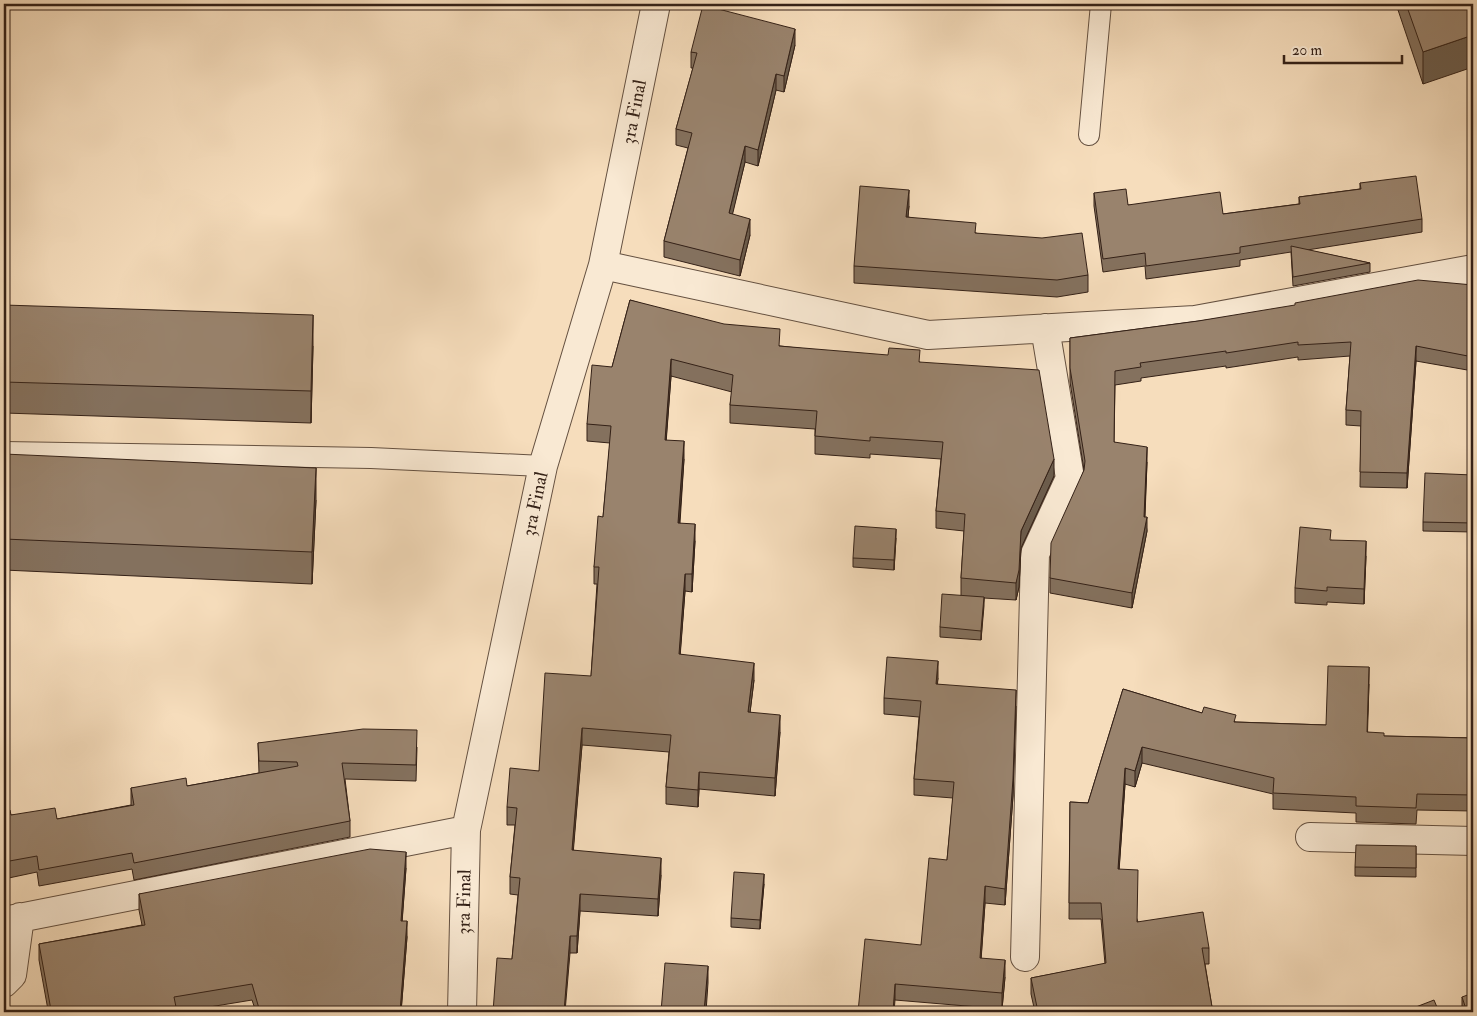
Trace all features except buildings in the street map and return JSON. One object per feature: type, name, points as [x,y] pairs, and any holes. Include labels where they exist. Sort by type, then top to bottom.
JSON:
[{"type":"street","name":"3ra Final","points":[[462,1012],[466,830],[543,466],[603,265],[656,4]]},
{"type":"street","points":[[603,265],[928,335],[1195,320],[1473,269]]},
{"type":"street","points":[[1025,957],[1035,554],[1070,478],[1045,328]]},
{"type":"street","points":[[4,983],[12,975],[12,919],[466,830]]},
{"type":"street","points":[[1310,837],[1473,841]]},
{"type":"lane","points":[[1089,135],[1101,4]]},
{"type":"lane","points":[[4,452],[371,458],[543,466]]}]
